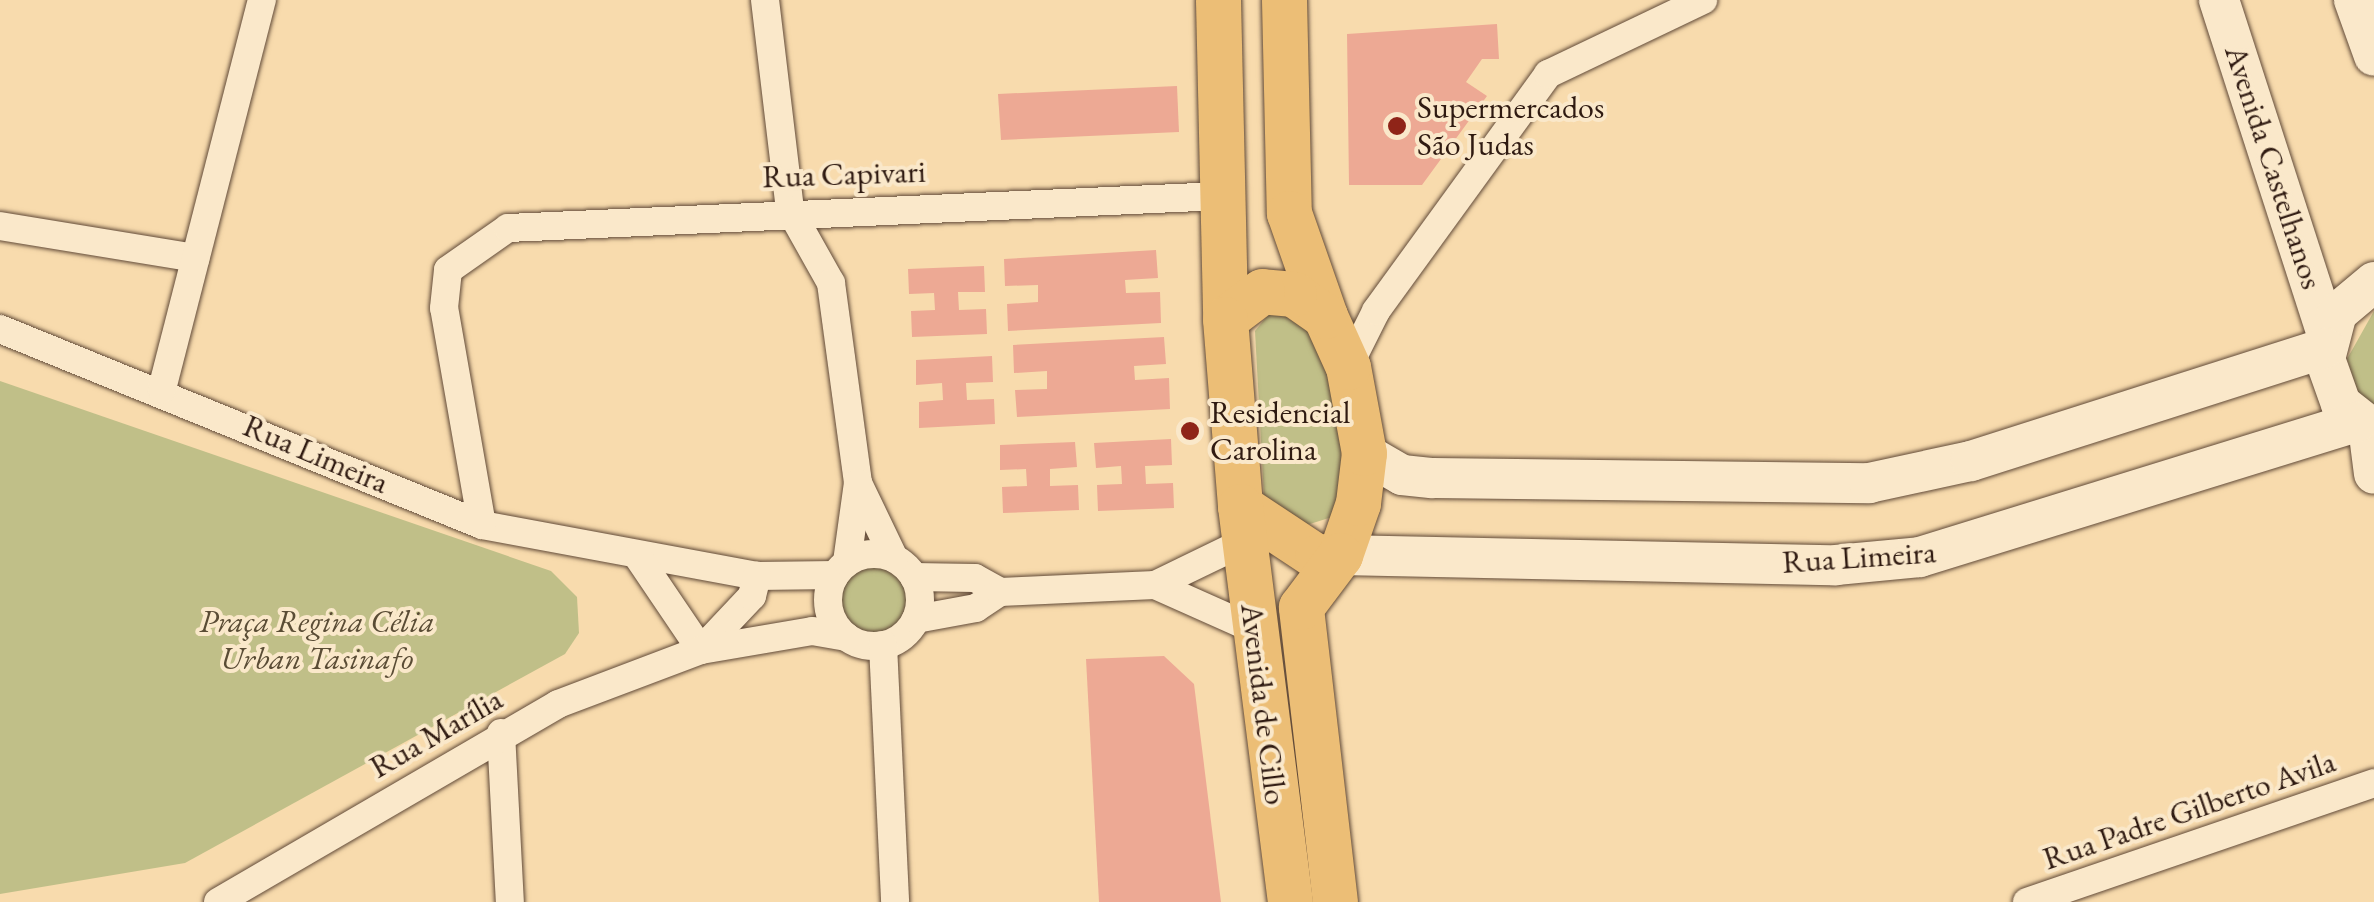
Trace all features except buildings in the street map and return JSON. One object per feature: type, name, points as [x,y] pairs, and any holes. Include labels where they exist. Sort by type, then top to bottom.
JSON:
[{"type":"main road","name":"Avenida de Cillo","points":[[1218,0],[1225,319],[1242,524],[1290,902]]},
{"type":"main road","name":"Avenida de Cillo","points":[[1284,0],[1289,213],[1348,367],[1364,454],[1340,555],[1301,606],[1335,902]]},
{"type":"main road","points":[[1225,319],[1262,291],[1294,294],[1326,316]]},
{"type":"main road","points":[[1242,524],[1303,554],[1340,555]]},
{"type":"street","points":[[162,389],[262,0]]},
{"type":"street","points":[[765,0],[790,210],[831,283],[858,482],[830,616],[846,637],[883,645]]},
{"type":"street","points":[[1348,367],[1376,311],[1548,74],[1703,0]]},
{"type":"street","name":"Avenida Castelhanos","points":[[2219,0],[2326,341],[2329,383],[2367,426],[2374,474]]},
{"type":"street","points":[[2354,0],[2374,56]]},
{"type":"street","name":"Rua Capivari","points":[[482,525],[444,308],[448,270],[475,244],[508,228],[790,210],[1220,196]]},
{"type":"street","points":[[0,226],[195,258]]},
{"type":"street","name":"Avenida Castelhanos","points":[[2326,341],[2351,296],[2374,282]]},
{"type":"street","name":"Rua Limeira","points":[[0,329],[162,389],[482,525],[638,557],[757,576],[841,569]]},
{"type":"street","points":[[1364,454],[1402,475],[1432,478],[1869,483],[1972,461],[2326,341]]},
{"type":"street","name":"Rua Limeira","points":[[1340,555],[1836,565],[1920,558],[2367,426]]},
{"type":"street","points":[[858,482],[904,567],[916,619]]},
{"type":"street","points":[[1155,586],[1242,524]]},
{"type":"street","points":[[638,557],[702,650]]},
{"type":"street","points":[[841,569],[904,567],[974,578],[1000,592],[1155,586],[1254,628]]},
{"type":"street","name":"Rua Marília","points":[[702,650],[752,596],[757,576]]},
{"type":"street","points":[[883,645],[916,619],[976,608],[1000,592]]},
{"type":"street","name":"Rua Marília","points":[[218,902],[501,733],[702,650],[812,631],[846,637]]},
{"type":"street","points":[[883,645],[895,902]]},
{"type":"street","points":[[501,733],[510,902]]},
{"type":"street","name":"Rua Padre Gilberto Avila","points":[[2026,902],[2374,783]]},
{"type":"green space","points":[[2374,311],[2374,407],[2358,393],[2347,359]]},
{"type":"green space","points":[[1297,314],[1314,325],[1342,420],[1341,484],[1332,517],[1291,530],[1264,496],[1255,331],[1268,315]]},
{"type":"green space","name":"Praça Regina Célia Urban Tasinafo","points":[[0,381],[551,571],[577,597],[579,633],[565,654],[185,863],[0,894]]},
{"type":"green space","points":[[875,566],[899,576],[909,600],[899,624],[875,634],[851,624],[841,600],[851,576]]},
{"type":"place","name":"Supermercados São Judas","points":[[1397,126]]},
{"type":"place","name":"Residencial Carolina","points":[[1190,431]]}]
